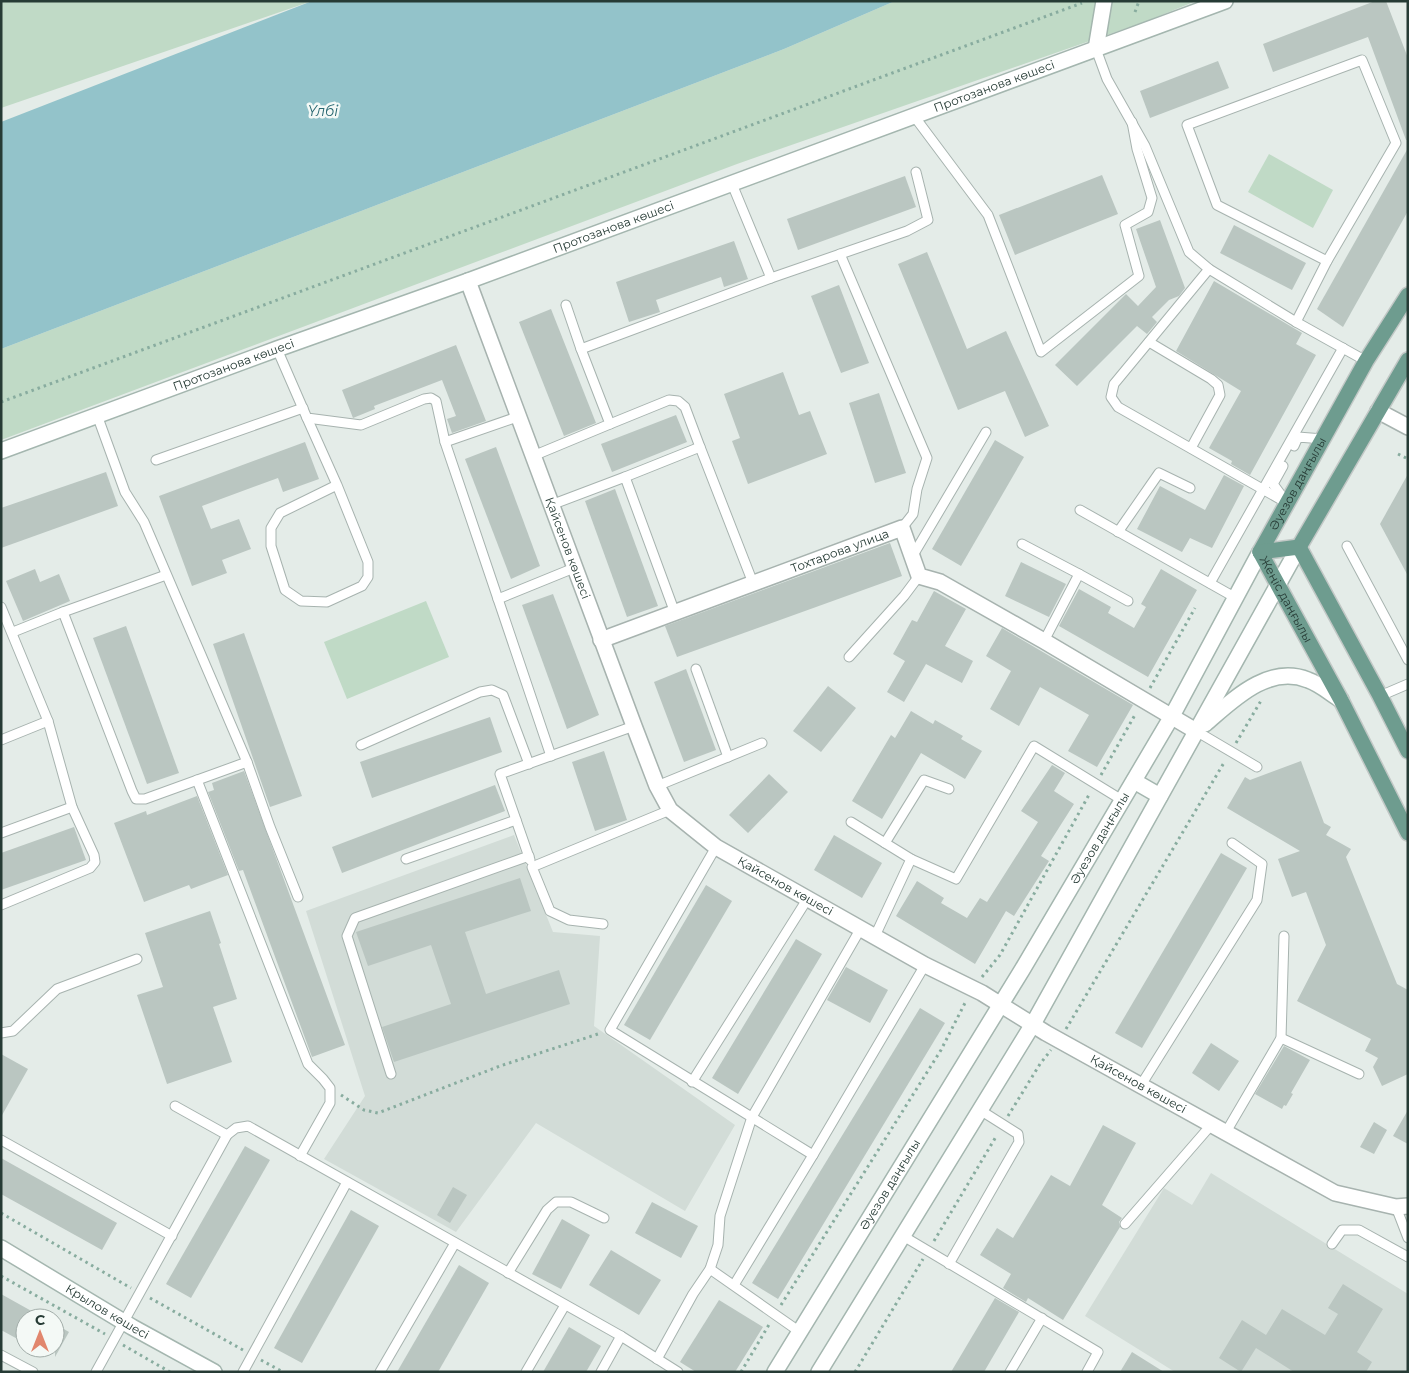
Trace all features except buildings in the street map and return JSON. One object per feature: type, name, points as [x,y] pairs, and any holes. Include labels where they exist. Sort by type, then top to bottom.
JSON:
[{"type":"main road","points":[[1096,49],[1104,1]]},
{"type":"main road","name":"Протозанова көшесі","points":[[1,452],[277,349],[468,282],[1226,1]]},
{"type":"main road","name":"Қайсенов көшесі","points":[[468,282],[601,640],[657,786],[670,810],[716,847],[925,965],[1002,1005],[1059,1040],[1335,1193],[1402,1206]]},
{"type":"main road","name":"Әуезов даңғылы","points":[[776,1372],[1002,1005],[1134,781],[1172,716],[1366,361],[1408,295]]},
{"type":"main road","points":[[819,1372],[1033,1024],[1278,584],[1408,360]]},
{"type":"main road","points":[[1378,410],[1408,427]]},
{"type":"main road","name":"Тохтарова улица","points":[[601,640],[902,528],[919,576]]},
{"type":"main road","points":[[1299,547],[1408,751]]},
{"type":"main road","name":"Жеңіс даңғылы","points":[[1299,547],[1260,552],[1341,700],[1408,833]]},
{"type":"main road","points":[[919,576],[940,582],[1196,731]]},
{"type":"main road","points":[[1196,731],[1243,691],[1261,682],[1275,678],[1292,676],[1309,680],[1341,700]]},
{"type":"main road","points":[[1134,781],[1160,796]]},
{"type":"main road","name":"Крылов көшесі","points":[[1,1248],[125,1322],[214,1372]]},
{"type":"lane","points":[[1096,49],[1107,78],[1145,146],[1188,252],[1209,269],[1296,322],[1366,361]]},
{"type":"lane","points":[[1296,322],[1327,261],[1396,144],[1362,60],[1188,125],[1216,205],[1327,261]]},
{"type":"lane","points":[[914,116],[988,215],[1041,352],[1139,276],[1125,225],[1148,212],[1152,198],[1137,149],[1132,122]]},
{"type":"lane","points":[[581,349],[771,278],[907,231],[928,220],[916,172]]},
{"type":"lane","points":[[732,184],[771,278]]},
{"type":"lane","points":[[840,254],[927,458],[917,489],[913,514],[902,528]]},
{"type":"lane","points":[[1209,269],[1114,384],[1111,397],[1118,407],[1287,503]]},
{"type":"lane","points":[[566,305],[610,424]]},
{"type":"lane","points":[[1149,342],[1218,385],[1220,395],[1191,448]]},
{"type":"lane","points":[[1210,583],[1343,348]]},
{"type":"lane","points":[[277,349],[337,485],[368,562],[368,576],[362,586],[327,602],[301,601],[285,590],[272,546],[271,528],[280,513],[337,485]]},
{"type":"lane","points":[[307,418],[361,425],[424,399],[431,398],[436,401],[445,442],[551,756]]},
{"type":"lane","points":[[533,456],[669,400],[678,401],[684,407],[754,583]]},
{"type":"lane","points":[[156,460],[303,408]]},
{"type":"lane","points":[[97,415],[125,492],[144,522],[247,762],[298,897]]},
{"type":"lane","points":[[445,442],[517,417]]},
{"type":"lane","points":[[912,557],[986,432]]},
{"type":"lane","points":[[1287,503],[1273,484],[1298,437],[1323,438]]},
{"type":"lane","points":[[551,504],[700,447]]},
{"type":"lane","points":[[1118,532],[1159,473],[1190,488]]},
{"type":"lane","points":[[625,477],[675,614]]},
{"type":"lane","points":[[1080,510],[1236,598]]},
{"type":"lane","points":[[1022,544],[1128,601]]},
{"type":"lane","points":[[1348,546],[1408,660]]},
{"type":"lane","points":[[498,598],[574,568]]},
{"type":"lane","points":[[1044,641],[1078,574]]},
{"type":"lane","points":[[13,632],[166,575]]},
{"type":"lane","points":[[849,658],[919,576]]},
{"type":"lane","points":[[1,607],[13,632],[48,721],[72,808],[94,855],[95,862],[90,868],[1,905]]},
{"type":"lane","points":[[63,612],[136,799],[145,799],[247,762]]},
{"type":"lane","points":[[696,669],[728,757]]},
{"type":"lane","points":[[1380,696],[1408,684]]},
{"type":"lane","points":[[361,745],[480,692],[492,690],[503,695],[529,764]]},
{"type":"lane","points":[[1,740],[48,721]]},
{"type":"lane","points":[[603,924],[569,920],[550,911],[532,867],[500,774],[634,726]]},
{"type":"lane","points":[[1196,731],[1257,767]]},
{"type":"lane","points":[[657,786],[762,743]]},
{"type":"lane","points":[[851,822],[911,859],[956,879],[1034,746],[1122,800]]},
{"type":"lane","points":[[197,780],[308,1064],[330,1088],[330,1102],[300,1156]]},
{"type":"lane","points":[[885,843],[924,780],[949,789]]},
{"type":"lane","points":[[1,834],[72,808]]},
{"type":"lane","points":[[532,867],[670,810]]},
{"type":"lane","points":[[406,859],[516,820]]},
{"type":"lane","points":[[1141,1085],[1257,900],[1262,864],[1232,842]]},
{"type":"lane","points":[[716,847],[610,1030],[813,1155]]},
{"type":"lane","points":[[391,1074],[347,936],[355,918],[529,856]]},
{"type":"lane","points":[[876,936],[911,859]]},
{"type":"lane","points":[[692,1082],[808,898]]},
{"type":"lane","points":[[657,1359],[693,1294],[710,1269],[718,1245],[720,1216],[752,1117],[861,928]]},
{"type":"lane","points":[[1226,1132],[1281,1038],[1284,936]]},
{"type":"lane","points":[[1,1034],[13,1030],[57,989],[137,959]]},
{"type":"lane","points":[[734,1285],[925,965]]},
{"type":"lane","points":[[1281,1038],[1359,1074]]},
{"type":"lane","points":[[175,1106],[227,1135]]},
{"type":"lane","points":[[949,1264],[1019,1142],[1018,1134],[980,1110]]},
{"type":"lane","points":[[1125,1224],[1212,1124]]},
{"type":"lane","points":[[96,1372],[227,1135],[236,1128],[248,1126],[621,1336],[678,1372]]},
{"type":"lane","points":[[1,1140],[172,1236]]},
{"type":"lane","points":[[243,1372],[347,1182]]},
{"type":"lane","points":[[508,1273],[547,1210],[556,1202],[571,1202],[604,1218]]},
{"type":"lane","points":[[1402,1206],[1408,1238]]},
{"type":"lane","points":[[1332,1244],[1342,1230],[1360,1230],[1408,1258]]},
{"type":"lane","points":[[903,1236],[1098,1352],[1087,1372]]},
{"type":"lane","points":[[380,1372],[455,1243]]},
{"type":"lane","points":[[710,1269],[800,1332]]},
{"type":"lane","points":[[526,1372],[565,1305]]},
{"type":"lane","points":[[1010,1372],[1042,1318]]},
{"type":"lane","points":[[601,1372],[621,1336]]},
{"type":"lane","points":[[1,1355],[33,1372]]},
{"type":"path","points":[[1135,12],[1139,1]]},
{"type":"path","points":[[1,402],[1082,3]]},
{"type":"path","points":[[1398,454],[1408,459]]},
{"type":"path","points":[[855,1372],[1040,1064],[1059,1040],[1275,678]]},
{"type":"path","points":[[330,1088],[364,1110],[378,1113],[500,1066],[610,1030]]},
{"type":"path","points":[[1,1276],[170,1372]]},
{"type":"shaded area","points":[[514,835],[553,932],[600,936],[594,1026],[735,1125],[685,1211],[536,1123],[456,1232],[324,1159],[365,1096],[306,911]]},
{"type":"shaded area","points":[[1211,1173],[1408,1294],[1408,1372],[1175,1372],[1085,1316],[1164,1188],[1192,1205]]},
{"type":"green space","points":[[1,1],[312,1],[1,108]]},
{"type":"green space","points":[[895,1],[1196,1],[1147,21],[737,164],[1,440],[1,349],[784,49]]},
{"type":"green space","points":[[1269,154],[1333,190],[1313,228],[1248,192]]},
{"type":"green space","points":[[426,601],[449,657],[347,699],[324,642]]},
{"type":"water","name":"Үлбі","points":[[312,1],[895,1],[784,49],[1,349],[1,122]]}]
